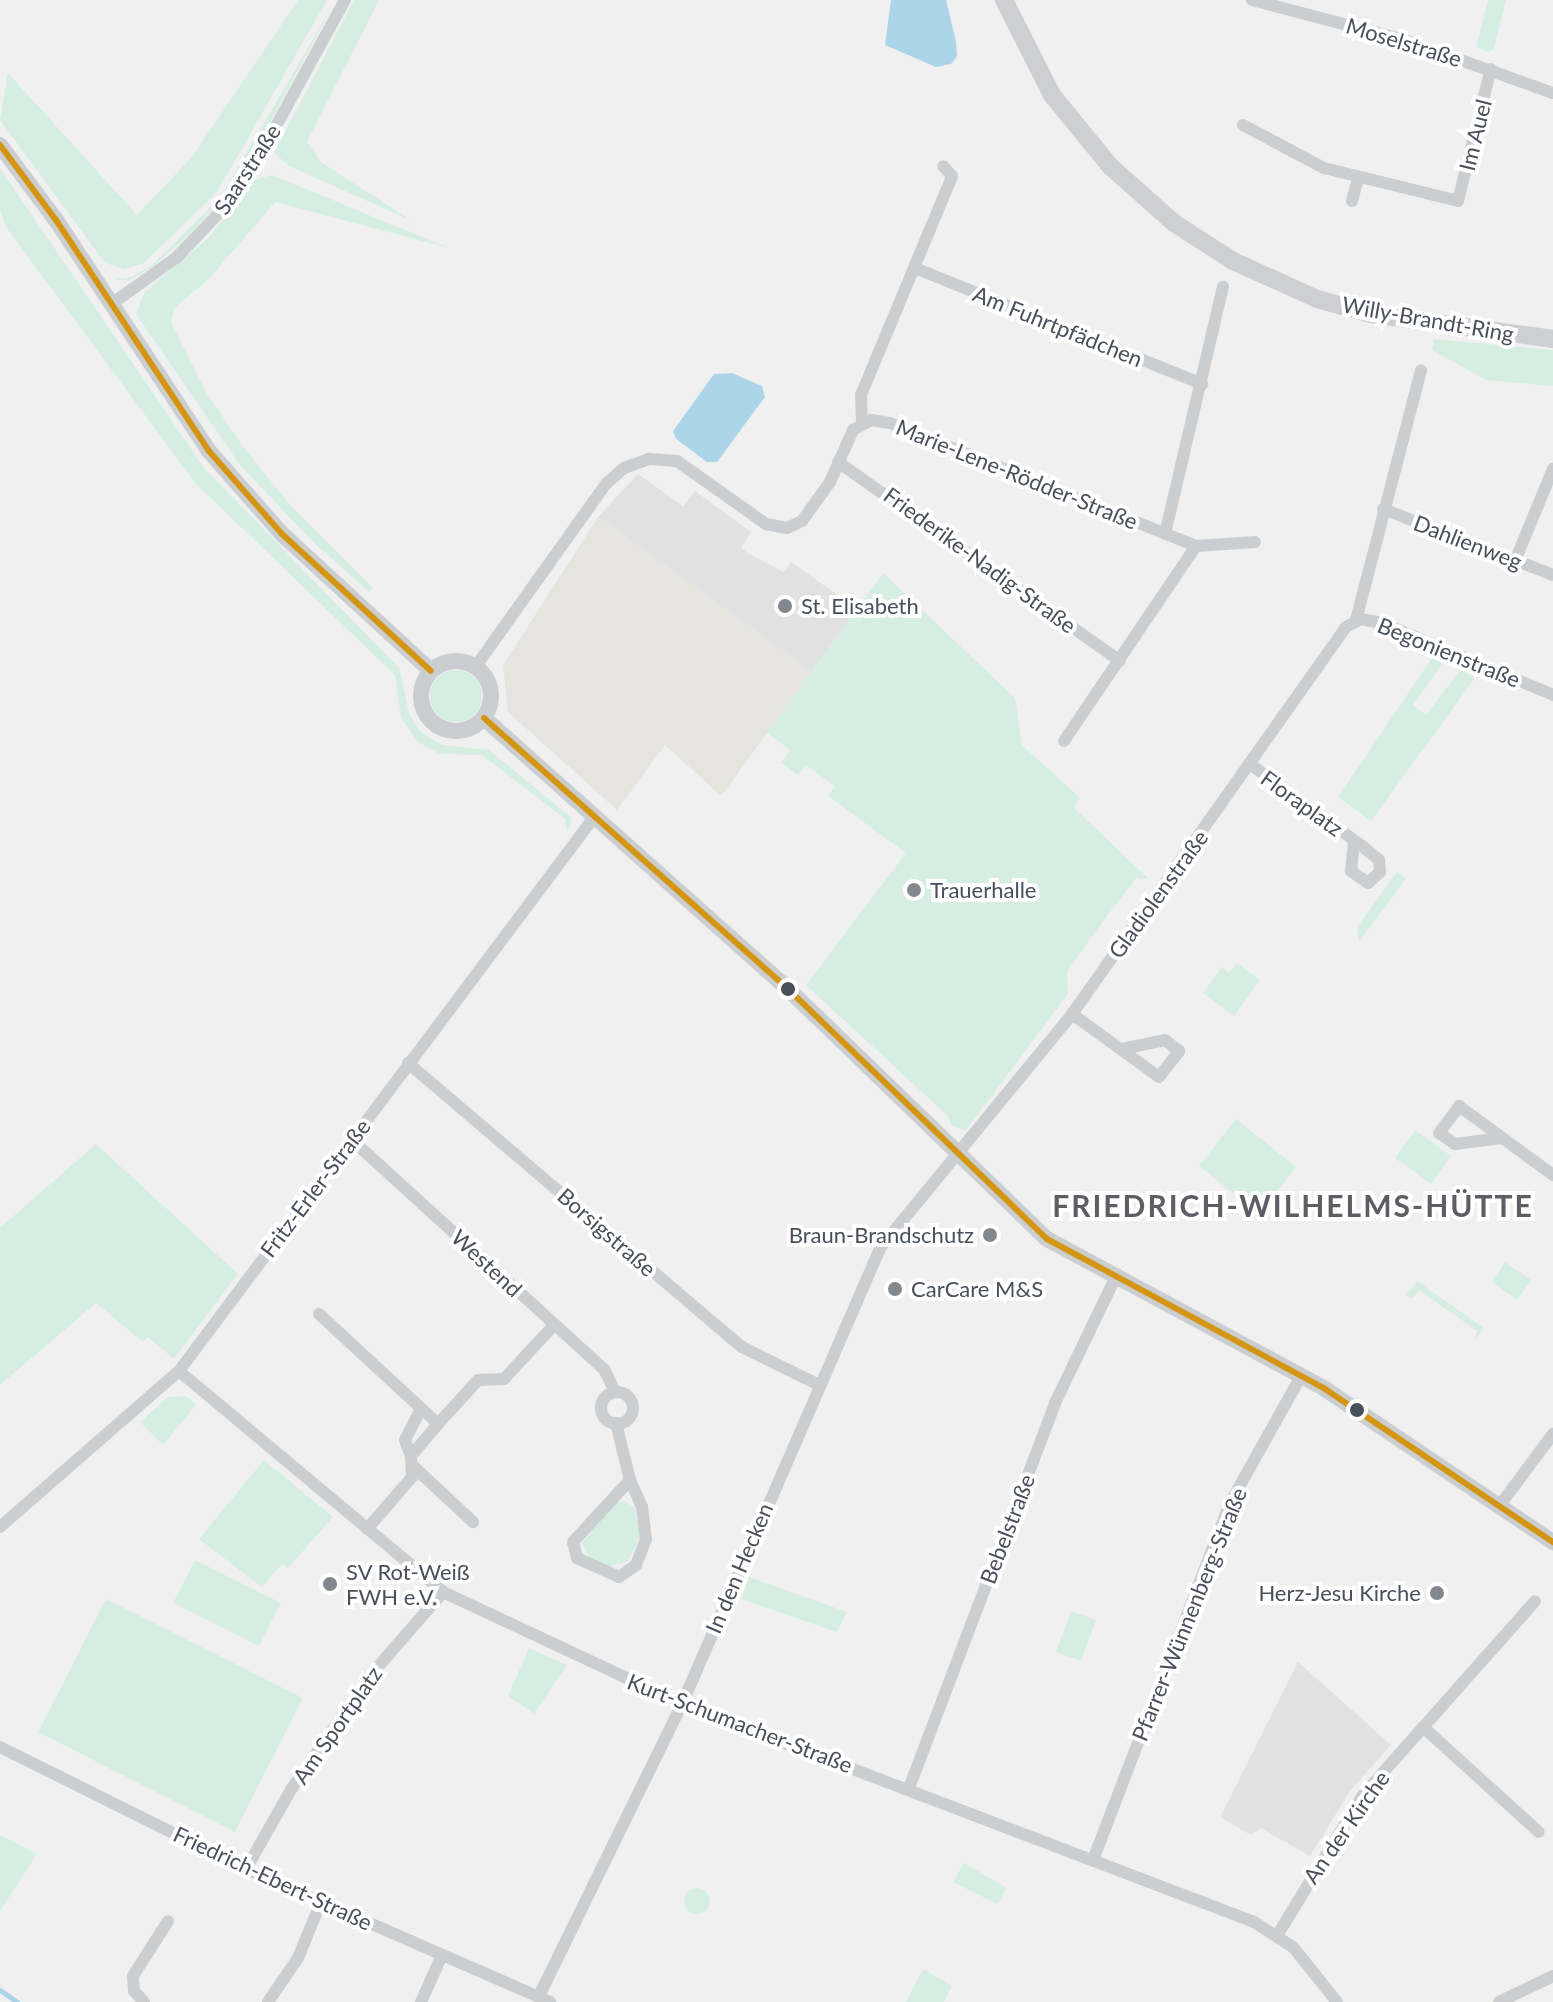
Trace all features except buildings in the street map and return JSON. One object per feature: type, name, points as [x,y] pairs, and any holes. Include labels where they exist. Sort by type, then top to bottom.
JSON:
[{"type":"main road","name":"Willy-Brandt-Ring","points":[[1004,0],[1052,95],[1111,167],[1174,223],[1233,261],[1317,299],[1371,314],[1553,339]]},
{"type":"street","name":"Saarstraße","points":[[110,305],[176,258],[221,211],[259,157],[345,0]]},
{"type":"street","name":"Moselstraße","points":[[1252,0],[1362,28],[1491,69],[1553,93]]},
{"type":"street","name":"Im Auel","points":[[1358,178],[1458,201],[1491,69]]},
{"type":"street","points":[[1243,125],[1309,162],[1358,178],[1352,201]]},
{"type":"street","points":[[0,145],[56,220],[188,423],[242,491],[431,671]]},
{"type":"street","points":[[476,666],[606,484],[624,468],[649,459],[677,461],[766,524],[787,528],[802,521],[862,423],[861,395],[952,176],[943,166]]},
{"type":"street","name":"Am Fuhrtpfädchen","points":[[915,268],[1202,384]]},
{"type":"street","points":[[1165,534],[1223,287]]},
{"type":"street","name":"Gladiolenstraße","points":[[958,1153],[1072,1014],[1351,623],[1421,370]]},
{"type":"street","name":"Marie-Lene-Rödder-Straße","points":[[862,423],[890,423],[1196,546],[1255,542]]},
{"type":"street","name":"Friederike-Nadig-Straße","points":[[838,462],[1120,661]]},
{"type":"street","points":[[1515,561],[1553,469]]},
{"type":"street","name":"Dahlienweg","points":[[1383,509],[1553,575]]},
{"type":"street","points":[[1064,741],[1196,546]]},
{"type":"street","name":"Begonienstraße","points":[[1351,623],[1382,623],[1553,695]]},
{"type":"street","points":[[453,661],[476,666],[492,697],[484,718],[460,732],[433,723],[421,697],[431,671],[453,661]]},
{"type":"street","points":[[484,718],[786,987],[1047,1239],[1117,1274],[1301,1376],[1553,1542]]},
{"type":"street","name":"Floraplatz","points":[[1250,764],[1354,841]]},
{"type":"street","name":"Fritz-Erler-Straße","points":[[0,1527],[179,1371],[595,816]]},
{"type":"street","points":[[1072,1014],[1121,1049]]},
{"type":"street","name":"Borsigstraße","points":[[408,1063],[742,1347],[817,1384]]},
{"type":"street","points":[[1502,1138],[1455,1144],[1439,1133],[1459,1106],[1553,1175]]},
{"type":"street","name":"Westend","points":[[352,1140],[604,1369],[615,1392],[632,1403],[629,1417],[616,1423]]},
{"type":"street","name":"In den Hecken","points":[[544,1999],[682,1704],[817,1384],[880,1248],[958,1153]]},
{"type":"street","name":"Bebelstraße","points":[[909,1788],[1059,1391],[1117,1274]]},
{"type":"street","points":[[319,1314],[438,1424]]},
{"type":"street","points":[[412,1461],[438,1424],[478,1380],[504,1379],[554,1325]]},
{"type":"street","name":"Kurt-Schumacher-Straße","points":[[179,1371],[443,1592],[682,1704],[909,1788],[1278,1934],[1337,2002]]},
{"type":"street","name":"Pfarrer-Wünnenberg-Straße","points":[[1093,1860],[1229,1505],[1301,1376]]},
{"type":"street","points":[[615,1392],[601,1408],[616,1423],[630,1480],[642,1507],[646,1539],[636,1565],[619,1577],[577,1558],[573,1542],[630,1480]]},
{"type":"street","points":[[367,1529],[412,1477],[412,1461],[405,1440],[421,1409]]},
{"type":"street","points":[[1500,1505],[1553,1434]]},
{"type":"street","points":[[412,1461],[473,1522]]},
{"type":"street","name":"Am Sportplatz","points":[[246,1869],[292,1788],[370,1676],[443,1592]]},
{"type":"street","name":"An der Kirche","points":[[1278,1934],[1363,1795],[1535,1601]]},
{"type":"street","points":[[1423,1727],[1539,1832]]},
{"type":"street","name":"Friedrich-Ebert-Straße","points":[[0,1747],[246,1869],[544,1999]]},
{"type":"street","points":[[268,2002],[298,1958],[321,1902]]},
{"type":"street","points":[[144,2002],[134,1991],[133,1976],[168,1921]]},
{"type":"street","points":[[421,2002],[442,1955]]},
{"type":"street","points":[[1499,2002],[1553,1976]]},
{"type":"shaded area","points":[[638,474],[683,506],[695,491],[751,532],[741,548],[749,554],[784,572],[791,562],[857,609],[812,672],[598,517]]},
{"type":"shaded area","points":[[598,517],[812,672],[721,796],[665,745],[617,810],[508,712],[503,665]]},
{"type":"shaded area","points":[[1298,1662],[1391,1745],[1350,1791],[1310,1856],[1261,1828],[1251,1835],[1220,1817]]},
{"type":"green space","points":[[298,0],[327,0],[217,192],[143,264],[124,269],[105,263],[0,120],[8,73],[137,215],[191,158]]},
{"type":"green space","points":[[336,0],[266,130],[221,200],[192,232],[155,265],[129,281],[113,279],[132,277],[153,264],[220,198]]},
{"type":"green space","points":[[354,0],[379,0],[307,142],[321,162],[412,221],[289,166],[274,153]]},
{"type":"green space","points":[[1488,0],[1506,0],[1494,49],[1489,52],[1476,47]]},
{"type":"green space","points":[[0,168],[204,468],[400,669],[409,714],[420,731],[442,745],[489,750],[572,818],[567,833],[565,819],[482,755],[440,754],[418,742],[401,718],[395,675],[196,484],[6,227],[0,209]]},
{"type":"green space","points":[[272,175],[449,248],[275,202],[208,280],[174,308],[171,322],[206,392],[242,445],[291,506],[373,588],[369,592],[310,539],[240,465],[136,314],[144,293],[209,237],[254,180]]},
{"type":"green space","points":[[1434,339],[1553,350],[1553,386],[1486,380],[1432,350]]},
{"type":"green space","points":[[883,573],[1015,698],[1022,745],[1080,798],[1074,808],[1149,879],[1136,878],[1101,924],[1067,971],[1068,994],[966,1130],[951,1126],[948,1116],[806,985],[906,853],[828,796],[835,786],[806,765],[798,775],[781,763],[790,750],[767,733]]},
{"type":"green space","points":[[1432,658],[1443,663],[1413,705],[1426,715],[1460,670],[1475,678],[1371,821],[1338,797]]},
{"type":"green space","points":[[456,670],[474,678],[482,696],[474,714],[456,722],[438,714],[430,696],[438,678]]},
{"type":"green space","points":[[1397,872],[1406,879],[1359,942],[1357,927]]},
{"type":"green space","points":[[1237,963],[1260,980],[1234,1016],[1203,993],[1222,967],[1229,973]]},
{"type":"green space","points":[[1236,1119],[1296,1167],[1259,1214],[1199,1166]]},
{"type":"green space","points":[[1415,1130],[1451,1156],[1431,1184],[1395,1158]]},
{"type":"green space","points":[[96,1144],[238,1274],[174,1359],[148,1337],[143,1342],[96,1303],[0,1385],[0,1228]]},
{"type":"green space","points":[[1505,1262],[1531,1280],[1517,1300],[1492,1282]]},
{"type":"green space","points":[[1417,1281],[1484,1328],[1475,1341],[1477,1331],[1419,1290],[1412,1299],[1406,1295]]},
{"type":"green space","points":[[186,1396],[196,1405],[163,1445],[140,1422],[168,1397]]},
{"type":"green space","points":[[264,1460],[333,1517],[288,1568],[282,1564],[262,1587],[199,1539]]},
{"type":"green space","points":[[625,1501],[635,1508],[640,1536],[628,1561],[609,1566],[590,1558],[582,1543],[616,1502]]},
{"type":"green space","points":[[195,1560],[281,1603],[259,1646],[173,1603]]},
{"type":"green space","points":[[749,1577],[847,1612],[837,1632],[741,1599]]},
{"type":"green space","points":[[106,1599],[303,1698],[235,1832],[38,1732]]},
{"type":"green space","points":[[1071,1611],[1096,1620],[1081,1661],[1056,1652]]},
{"type":"green space","points":[[529,1648],[567,1665],[534,1714],[508,1696]]},
{"type":"green space","points":[[0,1835],[37,1854],[0,1911]]},
{"type":"green space","points":[[964,1863],[1007,1888],[997,1904],[953,1882]]},
{"type":"green space","points":[[697,1888],[706,1892],[710,1901],[706,1910],[697,1914],[688,1910],[684,1901],[688,1892]]},
{"type":"green space","points":[[923,1969],[952,1986],[944,2002],[906,2002]]},
{"type":"water","points":[[891,0],[946,0],[956,41],[957,56],[951,64],[936,67],[885,45]]},
{"type":"water","points":[[732,373],[762,386],[765,397],[717,462],[707,462],[676,439],[673,431],[714,374]]},
{"type":"waterway","points":[[0,1990],[17,2002]]},
{"type":"transit line","points":[[0,145],[56,220],[208,450],[282,534],[431,671]]},
{"type":"transit line","points":[[484,718],[786,987],[1047,1239],[1325,1389],[1553,1542]]},
{"type":"place","name":"St. Elisabeth","points":[[785,606]]},
{"type":"place","name":"Trauerhalle","points":[[914,890]]},
{"type":"place","name":"Braun-Brandschutz","points":[[990,1235]]},
{"type":"place","name":"CarCare M&S","points":[[895,1289]]},
{"type":"place","name":"SV Rot-Weiß FWH e.V.","points":[[330,1584]]},
{"type":"place","name":"Herz-Jesu Kirche","points":[[1437,1593]]},
{"type":"district","name":"FRIEDRICH-WILHELMS-HÜTTE","points":[[1293,1205]]}]
